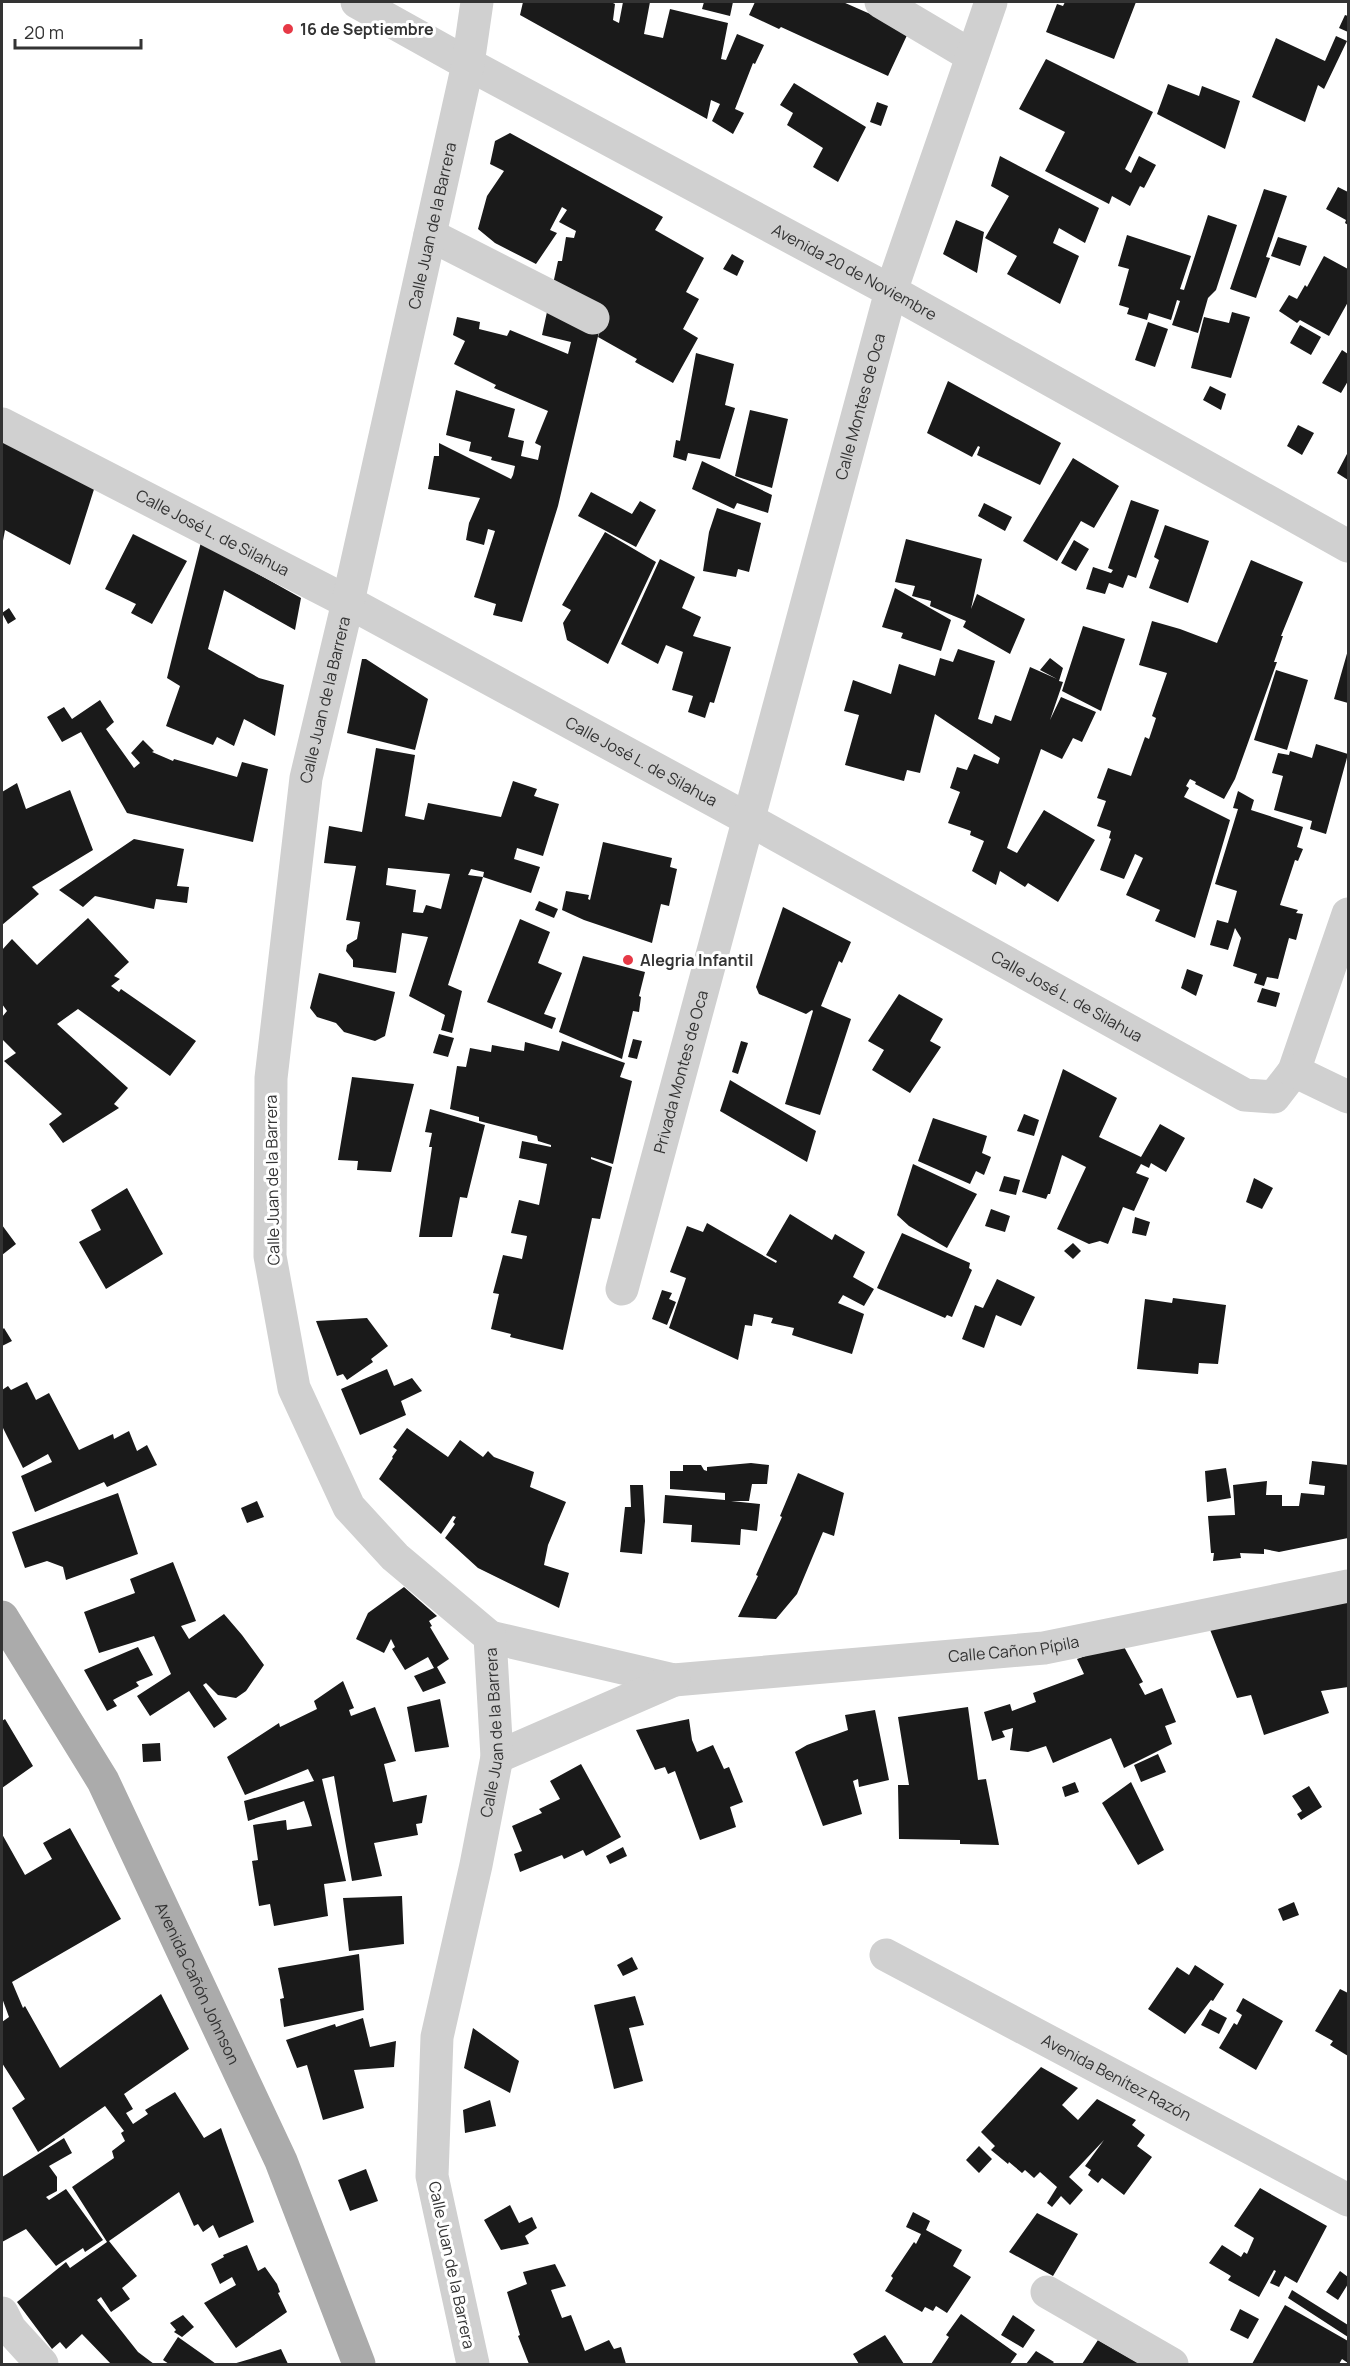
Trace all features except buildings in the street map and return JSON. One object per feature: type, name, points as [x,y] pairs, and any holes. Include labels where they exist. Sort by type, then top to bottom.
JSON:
[{"type":"main road","name":"Avenida Cañón Johnson","points":[[2,1617],[103,1781],[281,2161],[359,2364]]},
{"type":"street","name":"Avenida 20 de Noviembre","points":[[357,2],[891,291],[1348,546]]},
{"type":"street","name":"Calle Juan de la Barrera","points":[[473,2364],[432,2176],[437,2037],[476,1865],[497,1757],[490,1637],[394,1557],[349,1507],[294,1388],[270,1256],[271,1078],[306,778],[348,602],[468,64],[477,2]]},
{"type":"street","points":[[881,2],[972,56]]},
{"type":"street","name":"Calle Montes de Oca","points":[[748,819],[891,291],[991,2]]},
{"type":"street","points":[[430,235],[593,318]]},
{"type":"street","name":"Calle José L. de Silahua","points":[[4,425],[348,602],[748,819],[1245,1095],[1274,1097],[1294,1071]]},
{"type":"street","name":"Privada Montes de Oca","points":[[622,1289],[748,819]]},
{"type":"street","points":[[1348,914],[1341,962],[1294,1071],[1348,1097]]},
{"type":"street","name":"Calle Cañon Pípila","points":[[490,1637],[674,1680],[1044,1648],[1348,1586]]},
{"type":"street","name":"Calle Cañon Pípila","points":[[497,1757],[674,1680]]},
{"type":"street","name":"Avenida Benítez Razón","points":[[886,1955],[1348,2200]]},
{"type":"street","points":[[1047,2292],[1172,2364]]},
{"type":"street","points":[[2,2313],[10,2329],[42,2364]]},
{"type":"place","name":"16 de Septiembre","points":[[288,29]]},
{"type":"place","name":"Alegria Infantil","points":[[628,960]]}]
